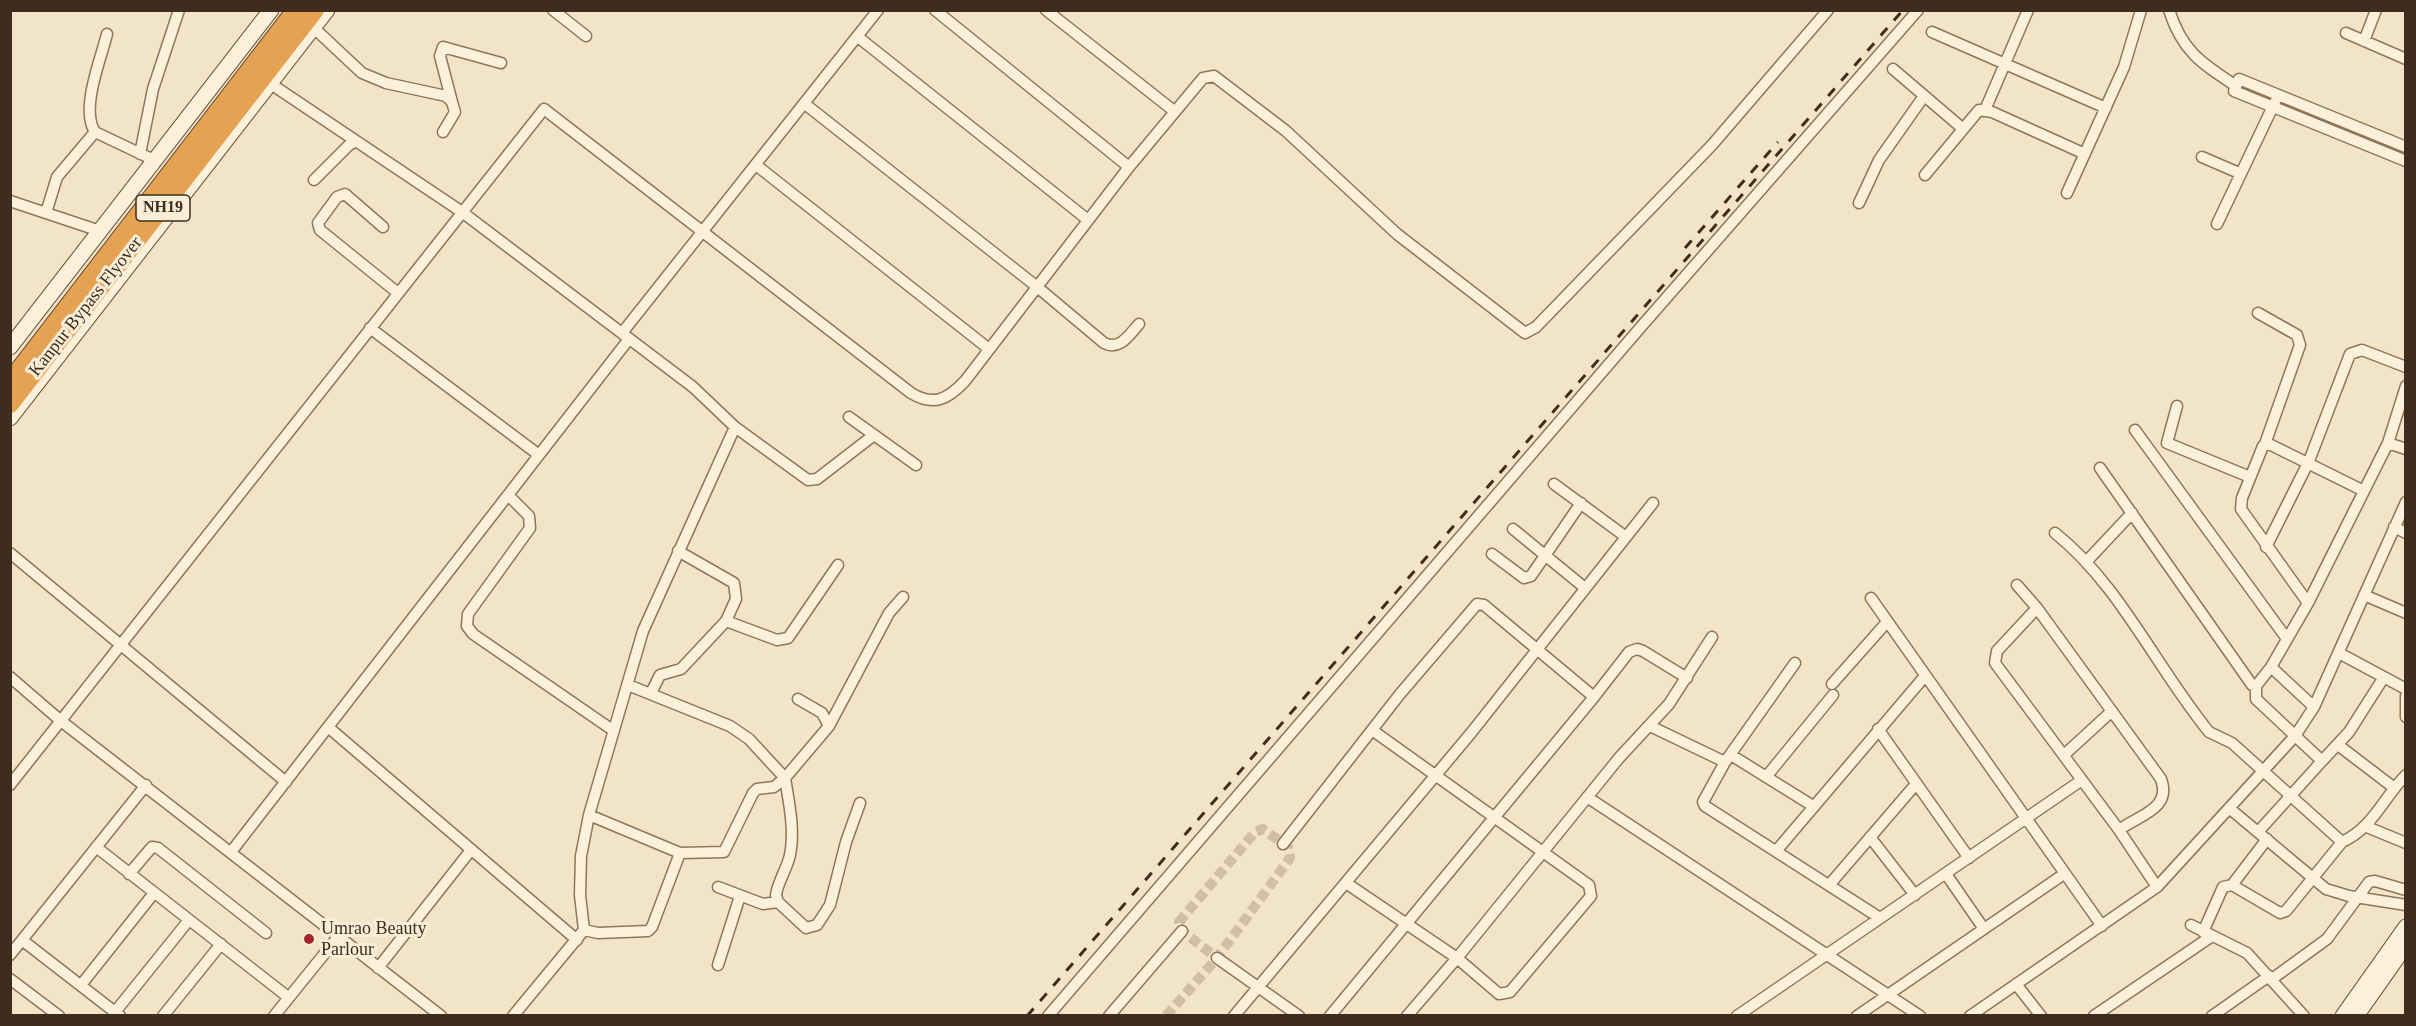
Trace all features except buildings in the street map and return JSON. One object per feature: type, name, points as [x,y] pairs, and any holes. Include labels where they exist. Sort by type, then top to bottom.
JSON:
[{"type":"highway","name":"Kanpur Bypass Flyover","points":[[10,382],[296,10]]},
{"type":"highway","name":"Kanpur Bypass Flyover","points":[[10,404],[314,19]]},
{"type":"main road","points":[[12,343],[156,161],[271,10]]},
{"type":"main road","points":[[10,418],[271,84],[314,19],[327,10]]},
{"type":"main road","points":[[2343,1016],[2406,927]]},
{"type":"main road","points":[[2356,1016],[2406,945]]},
{"type":"street","points":[[140,153],[153,89],[179,10]]},
{"type":"street","points":[[553,10],[586,36]]},
{"type":"street","points":[[231,852],[539,455],[702,231],[878,10]]},
{"type":"street","points":[[935,10],[1129,167]]},
{"type":"street","points":[[1046,10],[1174,111]]},
{"type":"street","points":[[10,785],[544,110],[921,399],[942,400],[952,395],[1129,167],[1203,78],[1214,76],[1286,131],[1385,224],[1519,330],[1531,331],[1707,151],[1828,10]]},
{"type":"street","points":[[1048,1016],[1640,328],[1918,10]]},
{"type":"street","points":[[1985,110],[2028,10]]},
{"type":"street","points":[[2067,193],[2124,66],[2141,10]]},
{"type":"street","points":[[2169,10],[2176,34],[2189,52],[2236,86]]},
{"type":"street","points":[[2364,41],[2376,10]]},
{"type":"street","points":[[314,19],[362,73],[386,83],[446,96],[452,102]]},
{"type":"street","points":[[1932,32],[2106,108]]},
{"type":"street","points":[[2346,33],[2406,59]]},
{"type":"street","points":[[107,34],[88,108],[90,124],[95,132],[156,161]]},
{"type":"street","points":[[858,37],[1088,220]]},
{"type":"street","points":[[442,132],[455,112],[440,56],[442,47],[501,63]]},
{"type":"street","points":[[1893,69],[1962,128]]},
{"type":"street","points":[[2406,147],[2239,79],[2234,91],[2406,161]]},
{"type":"street","points":[[271,84],[462,212],[693,387],[735,427],[808,480],[817,479],[874,435]]},
{"type":"street","points":[[2217,224],[2277,95]]},
{"type":"street","points":[[1859,203],[1879,160],[1924,96]]},
{"type":"street","points":[[805,104],[1109,346],[1120,344],[1138,324]]},
{"type":"street","points":[[1925,175],[1973,114],[1985,110],[2085,154]]},
{"type":"street","points":[[46,213],[57,177],[95,132]]},
{"type":"street","points":[[314,180],[349,145],[356,141]]},
{"type":"street","points":[[2202,157],[2239,173]]},
{"type":"street","points":[[756,165],[989,349]]},
{"type":"street","points":[[383,227],[345,194],[337,197],[318,223],[320,230],[398,293]]},
{"type":"street","points":[[10,201],[100,231]]},
{"type":"street","points":[[2258,313],[2297,335],[2300,345],[2265,444],[2242,498],[2241,510],[2308,603]]},
{"type":"street","points":[[370,328],[539,455]]},
{"type":"street","points":[[2266,547],[2309,461],[2350,354],[2361,350],[2406,367]]},
{"type":"street","points":[[2322,761],[2256,699],[2256,686],[2271,667],[2308,603],[2388,443],[2406,386]]},
{"type":"street","points":[[2177,406],[2167,443],[2250,477]]},
{"type":"street","points":[[849,417],[916,465]]},
{"type":"street","points":[[513,1016],[584,930],[580,895],[581,856],[589,815],[643,631],[735,427]]},
{"type":"street","points":[[2135,430],[2287,639]]},
{"type":"street","points":[[2388,443],[2406,449]]},
{"type":"street","points":[[2265,444],[2309,461],[2364,491]]},
{"type":"street","points":[[2100,468],[2252,684],[2256,686]]},
{"type":"street","points":[[1554,484],[1626,537]]},
{"type":"street","points":[[508,495],[529,516],[530,528],[468,614],[467,626],[473,634],[614,731]]},
{"type":"street","points":[[1970,1016],[2157,887],[2295,736],[2314,707],[2406,502]]},
{"type":"street","points":[[1492,554],[1527,578],[1581,503]]},
{"type":"street","points":[[1234,1016],[1436,776],[1653,503]]},
{"type":"street","points":[[2086,562],[2132,513]]},
{"type":"street","points":[[2394,527],[2406,533]]},
{"type":"street","points":[[1513,530],[1585,588]]},
{"type":"street","points":[[2055,533],[2086,562],[2209,732],[2232,743],[2342,842]]},
{"type":"street","points":[[651,693],[660,675],[681,669],[726,621],[736,598],[734,583],[678,551]]},
{"type":"street","points":[[10,553],[286,782]]},
{"type":"street","points":[[726,621],[777,640],[788,638],[838,565]]},
{"type":"street","points":[[2017,585],[2037,608],[2161,779],[2164,798],[2159,805],[2119,830]]},
{"type":"street","points":[[2364,595],[2406,613]]},
{"type":"street","points":[[589,815],[680,854],[724,852],[753,793],[757,789],[774,787],[785,778],[828,726],[889,613],[903,597]]},
{"type":"street","points":[[1870,598],[2102,926]]},
{"type":"street","points":[[1283,844],[1372,730],[1477,604],[1484,605],[1594,697]]},
{"type":"street","points":[[2037,608],[1997,651],[1994,659],[1998,669],[2119,830],[2157,887]]},
{"type":"street","points":[[1766,777],[1887,622]]},
{"type":"street","points":[[1412,1014],[1619,758],[1650,726],[1687,678],[1712,637]]},
{"type":"street","points":[[1330,1016],[1629,652],[1637,649],[1687,678]]},
{"type":"street","points":[[2339,653],[2406,689]]},
{"type":"street","points":[[1795,663],[1704,796],[1705,806],[1880,918]]},
{"type":"street","points":[[2271,667],[2314,707]]},
{"type":"street","points":[[1777,850],[1925,676]]},
{"type":"street","points":[[10,677],[61,721],[441,1016]]},
{"type":"street","points":[[2232,885],[2262,835],[2290,795],[2338,745],[2384,677]]},
{"type":"street","points":[[628,685],[730,726],[749,739],[785,778],[792,818],[791,839],[790,854],[777,887],[778,902],[806,928],[817,925],[824,918],[830,905],[846,842],[860,803]]},
{"type":"street","points":[[2406,696],[2406,717]]},
{"type":"street","points":[[798,699],[822,713],[828,726]]},
{"type":"street","points":[[2064,755],[2112,711]]},
{"type":"street","points":[[1650,726],[1766,777],[1813,806]]},
{"type":"street","points":[[327,728],[577,940]]},
{"type":"street","points":[[1878,729],[1969,858]]},
{"type":"street","points":[[1346,883],[1457,958],[1499,994],[1505,995],[1510,992],[1591,896],[1589,885],[1492,818],[1372,730]]},
{"type":"street","points":[[2094,1016],[2208,934],[2223,887],[2232,885],[2283,913],[2313,880],[2342,842],[2367,826],[2401,781],[2338,745]]},
{"type":"street","points":[[1737,1016],[2082,780]]},
{"type":"street","points":[[1830,884],[1916,784]]},
{"type":"street","points":[[10,955],[146,785]]},
{"type":"street","points":[[1587,797],[1920,1016]]},
{"type":"street","points":[[2229,808],[2326,889],[2356,897],[2406,905]]},
{"type":"street","points":[[2367,826],[2406,843]]},
{"type":"street","points":[[1870,837],[1915,895]]},
{"type":"street","points":[[96,847],[288,997]]},
{"type":"street","points":[[129,874],[147,850],[152,847],[158,848],[266,933]]},
{"type":"street","points":[[378,968],[471,850]]},
{"type":"street","points":[[584,930],[598,933],[648,931],[652,927],[680,854]]},
{"type":"street","points":[[1946,874],[1984,929]]},
{"type":"street","points":[[1857,1016],[2064,874]]},
{"type":"street","points":[[2213,1015],[2327,939],[2369,882],[2406,890]]},
{"type":"street","points":[[718,887],[763,904],[778,902]]},
{"type":"street","points":[[81,985],[154,892]]},
{"type":"street","points":[[718,965],[740,896]]},
{"type":"street","points":[[22,940],[118,1014],[189,920]]},
{"type":"street","points":[[2191,925],[2247,953],[2304,1016]]},
{"type":"street","points":[[1109,1016],[1182,931]]},
{"type":"street","points":[[273,1016],[338,936]]},
{"type":"street","points":[[163,1016],[221,944]]},
{"type":"street","points":[[1217,958],[1299,1016]]},
{"type":"street","points":[[10,978],[59,1016]]},
{"type":"street","points":[[2016,984],[2042,1016]]},
{"type":"tunnel","points":[[1166,1016],[1217,958],[1290,858],[1288,847],[1263,829],[1255,832],[1179,922],[1182,931],[1217,958]]},
{"type":"railway","points":[[1027,1016],[1903,10]]},
{"type":"railway","points":[[1685,248],[1778,142]]},
{"type":"place","name":"Umrao Beauty Parlour","points":[[309,939]]}]
